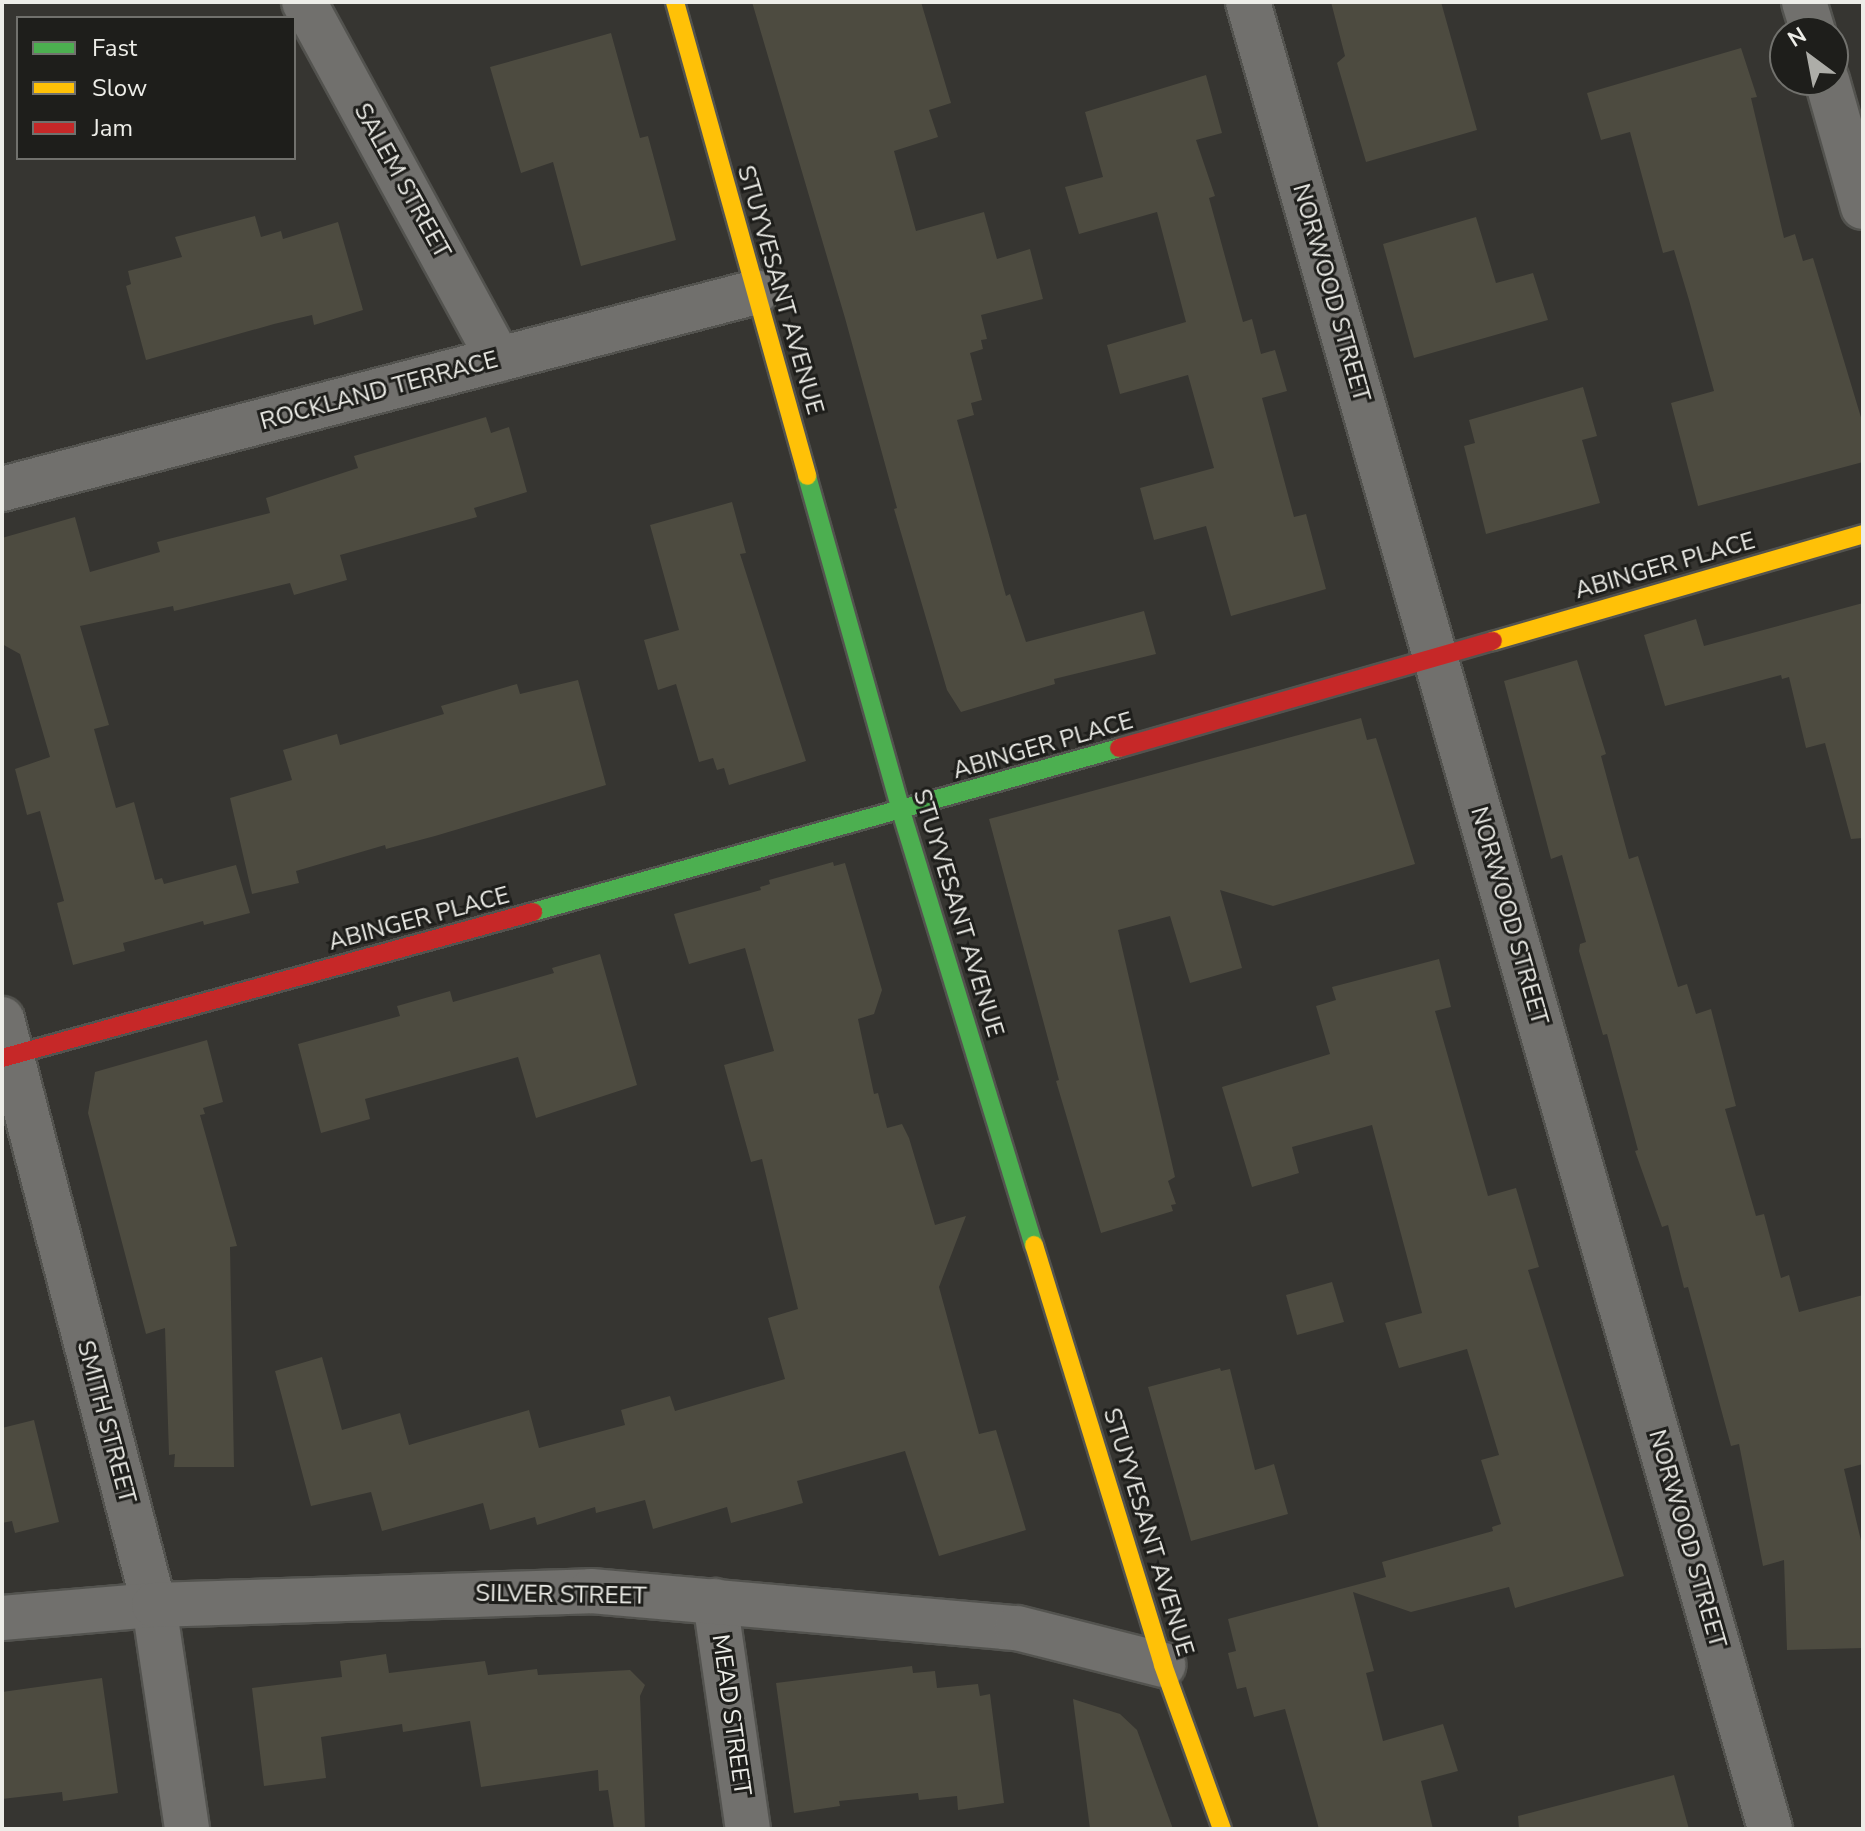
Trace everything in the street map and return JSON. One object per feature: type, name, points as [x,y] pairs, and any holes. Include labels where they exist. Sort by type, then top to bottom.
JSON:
[{"type":"main road","name":"STUYVESANT AVENUE","points":[[675,2],[901,811],[1163,1665],[1222,1829]]},
{"type":"main road","name":"ABINGER PLACE","points":[[5,1045],[901,811],[1863,534]]},
{"type":"street","name":"SALEM STREET","points":[[304,2],[499,359]]},
{"type":"street","name":"NORWOOD STREET","points":[[1248,2],[1770,1829]]},
{"type":"street","points":[[1832,96],[1863,207]]},
{"type":"street","name":"ROCKLAND TERRACE","points":[[2,489],[756,292]]},
{"type":"street","name":"SMITH STREET","points":[[5,1045],[154,1605],[187,1829]]},
{"type":"street","name":"SILVER STREET","points":[[2,1618],[154,1605],[591,1591],[1017,1628],[1163,1665]]},
{"type":"street","name":"MEAD STREET","points":[[715,1601],[748,1829]]},
{"type":"building","points":[[752,2],[921,2],[951,103],[929,110],[938,137],[894,151],[916,231],[984,212],[997,259],[1030,249],[1043,299],[981,315],[987,339],[981,340],[983,349],[970,353],[982,400],[971,403],[974,415],[957,420],[1006,596],[1010,594],[1026,642],[1144,611],[1156,654],[1054,679],[1055,684],[961,712],[947,690],[894,509],[897,508],[845,318]]},
{"type":"building","points":[[1331,2],[1441,2],[1477,130],[1366,162],[1337,63],[1345,56]]},
{"type":"building","points":[[611,33],[640,138],[648,136],[676,240],[581,266],[553,162],[521,173],[490,67]]},
{"type":"building","points":[[1741,48],[1757,97],[1751,98],[1784,238],[1795,234],[1803,261],[1813,258],[1863,424],[1863,462],[1698,506],[1671,403],[1714,391],[1674,250],[1663,253],[1630,132],[1601,140],[1587,93]]},
{"type":"building","points":[[1206,75],[1222,133],[1196,140],[1215,196],[1209,198],[1243,322],[1252,319],[1261,354],[1275,350],[1287,391],[1262,398],[1294,517],[1306,514],[1326,589],[1231,616],[1206,526],[1154,540],[1140,488],[1214,468],[1188,375],[1120,394],[1107,345],[1186,322],[1157,212],[1079,234],[1065,187],[1103,177],[1085,112]]},
{"type":"building","points":[[255,216],[261,237],[281,231],[283,239],[338,222],[363,310],[314,325],[312,315],[146,360],[126,286],[131,284],[128,271],[182,257],[175,237]]},
{"type":"building","points":[[1476,217],[1496,283],[1533,273],[1548,320],[1414,358],[1383,244]]},
{"type":"building","points":[[1583,387],[1597,436],[1582,440],[1600,503],[1486,534],[1464,446],[1475,443],[1469,420]]},
{"type":"building","points":[[486,417],[491,433],[509,427],[527,492],[474,508],[477,517],[340,555],[347,580],[294,595],[290,583],[174,611],[173,606],[80,626],[109,725],[94,729],[116,808],[134,802],[155,880],[162,878],[164,884],[236,865],[250,913],[204,925],[203,921],[123,943],[125,951],[73,965],[57,903],[64,901],[40,811],[27,815],[15,769],[50,757],[20,654],[2,644],[2,538],[75,517],[90,572],[160,552],[157,542],[270,513],[266,498],[358,468],[354,456]]},
{"type":"building","points":[[732,502],[746,553],[740,554],[806,761],[729,785],[724,768],[717,770],[713,758],[699,762],[676,684],[658,690],[644,640],[679,630],[650,525]]},
{"type":"building","points":[[1863,603],[1863,838],[1851,839],[1825,743],[1806,748],[1789,677],[1782,679],[1781,675],[1665,706],[1644,635],[1696,619],[1704,646]]},
{"type":"building","points":[[1577,660],[1606,754],[1601,756],[1629,859],[1638,856],[1678,987],[1687,984],[1696,1014],[1711,1009],[1736,1106],[1725,1109],[1756,1216],[1764,1214],[1781,1278],[1789,1275],[1799,1312],[1863,1295],[1863,1464],[1844,1469],[1863,1549],[1863,1648],[1787,1650],[1784,1560],[1763,1566],[1739,1444],[1731,1446],[1668,1225],[1662,1227],[1635,1151],[1638,1150],[1607,1034],[1603,1035],[1579,951],[1580,944],[1586,942],[1562,855],[1551,859],[1504,681]]},
{"type":"building","points":[[578,680],[606,785],[435,836],[386,849],[385,845],[296,871],[299,883],[252,894],[230,798],[292,780],[283,750],[337,734],[340,745],[444,714],[441,706],[517,684],[520,694]]},
{"type":"building","points":[[1361,718],[1367,740],[1376,738],[1415,864],[1273,906],[1220,890],[1242,968],[1190,983],[1170,916],[1118,930],[1175,1177],[1168,1181],[1176,1204],[1171,1205],[1173,1211],[1101,1233],[1056,1081],[1059,1080],[989,819]]},
{"type":"building","points":[[833,862],[834,866],[845,863],[882,990],[874,1014],[858,1019],[874,1094],[878,1093],[887,1128],[902,1124],[909,1138],[935,1225],[966,1216],[939,1287],[979,1434],[996,1430],[1026,1530],[939,1556],[905,1451],[797,1481],[803,1503],[731,1523],[727,1507],[653,1529],[645,1500],[596,1513],[595,1507],[537,1525],[535,1517],[490,1530],[483,1503],[382,1531],[371,1492],[311,1506],[275,1371],[322,1357],[342,1430],[400,1413],[409,1445],[529,1410],[539,1448],[625,1425],[621,1410],[670,1396],[675,1411],[785,1379],[768,1318],[798,1309],[762,1159],[751,1162],[724,1065],[774,1051],[745,948],[689,964],[674,914],[761,890],[760,887],[770,884],[769,880]]},
{"type":"building","points":[[600,954],[637,1085],[536,1118],[518,1057],[365,1099],[370,1119],[321,1133],[298,1044],[400,1016],[397,1006],[450,991],[453,1002],[554,973],[552,968]]},
{"type":"building","points":[[1439,959],[1451,1007],[1435,1011],[1488,1196],[1516,1188],[1539,1267],[1528,1270],[1624,1576],[1515,1608],[1509,1587],[1411,1612],[1353,1592],[1374,1671],[1366,1673],[1383,1741],[1443,1724],[1458,1771],[1421,1781],[1433,1829],[1319,1829],[1285,1709],[1254,1717],[1246,1687],[1237,1689],[1228,1653],[1236,1651],[1228,1619],[1386,1577],[1382,1562],[1493,1531],[1492,1527],[1501,1524],[1481,1460],[1499,1455],[1467,1349],[1399,1368],[1385,1323],[1422,1313],[1372,1125],[1292,1147],[1299,1173],[1252,1187],[1222,1087],[1330,1054],[1316,1006],[1336,1000],[1332,987]]},
{"type":"building","points":[[207,1040],[223,1102],[203,1108],[205,1114],[200,1115],[237,1246],[230,1247],[234,1467],[174,1467],[175,1454],[169,1455],[165,1328],[146,1334],[88,1113],[95,1072]]},
{"type":"building","points":[[1332,1282],[1344,1322],[1297,1335],[1286,1295]]},
{"type":"building","points":[[1220,1368],[1221,1371],[1230,1369],[1255,1470],[1274,1464],[1288,1514],[1191,1541],[1148,1387]]},
{"type":"building","points":[[34,1420],[59,1522],[15,1533],[12,1521],[2,1523],[2,1428]]},
{"type":"building","points":[[386,1654],[389,1673],[485,1661],[488,1675],[537,1669],[538,1675],[630,1670],[645,1685],[640,1696],[645,1829],[614,1829],[608,1790],[599,1791],[598,1770],[481,1787],[470,1721],[403,1732],[402,1724],[321,1737],[326,1778],[264,1786],[252,1688],[342,1677],[340,1661]]},
{"type":"building","points":[[912,1666],[913,1673],[935,1671],[937,1688],[978,1684],[980,1696],[990,1694],[1004,1803],[958,1810],[957,1796],[919,1800],[918,1793],[839,1801],[840,1806],[794,1813],[776,1683]]},
{"type":"building","points":[[102,1678],[118,1793],[63,1801],[62,1792],[2,1799],[2,1692]]},
{"type":"building","points":[[1073,1699],[1120,1714],[1137,1730],[1173,1829],[1090,1829]]},
{"type":"building","points":[[1674,1775],[1689,1829],[1519,1829],[1518,1816]]},
{"type":"traffic: fast","points":[[807,476],[901,811],[1034,1245]]},
{"type":"traffic: fast","points":[[533,912],[1119,748]]},
{"type":"traffic: slow","points":[[675,2],[807,476]]},
{"type":"traffic: slow","points":[[1493,641],[1863,534]]},
{"type":"traffic: slow","points":[[1034,1245],[1163,1665],[1222,1829]]},
{"type":"traffic: jam","points":[[1119,748],[1493,641]]},
{"type":"traffic: jam","points":[[2,1058],[533,912]]}]
